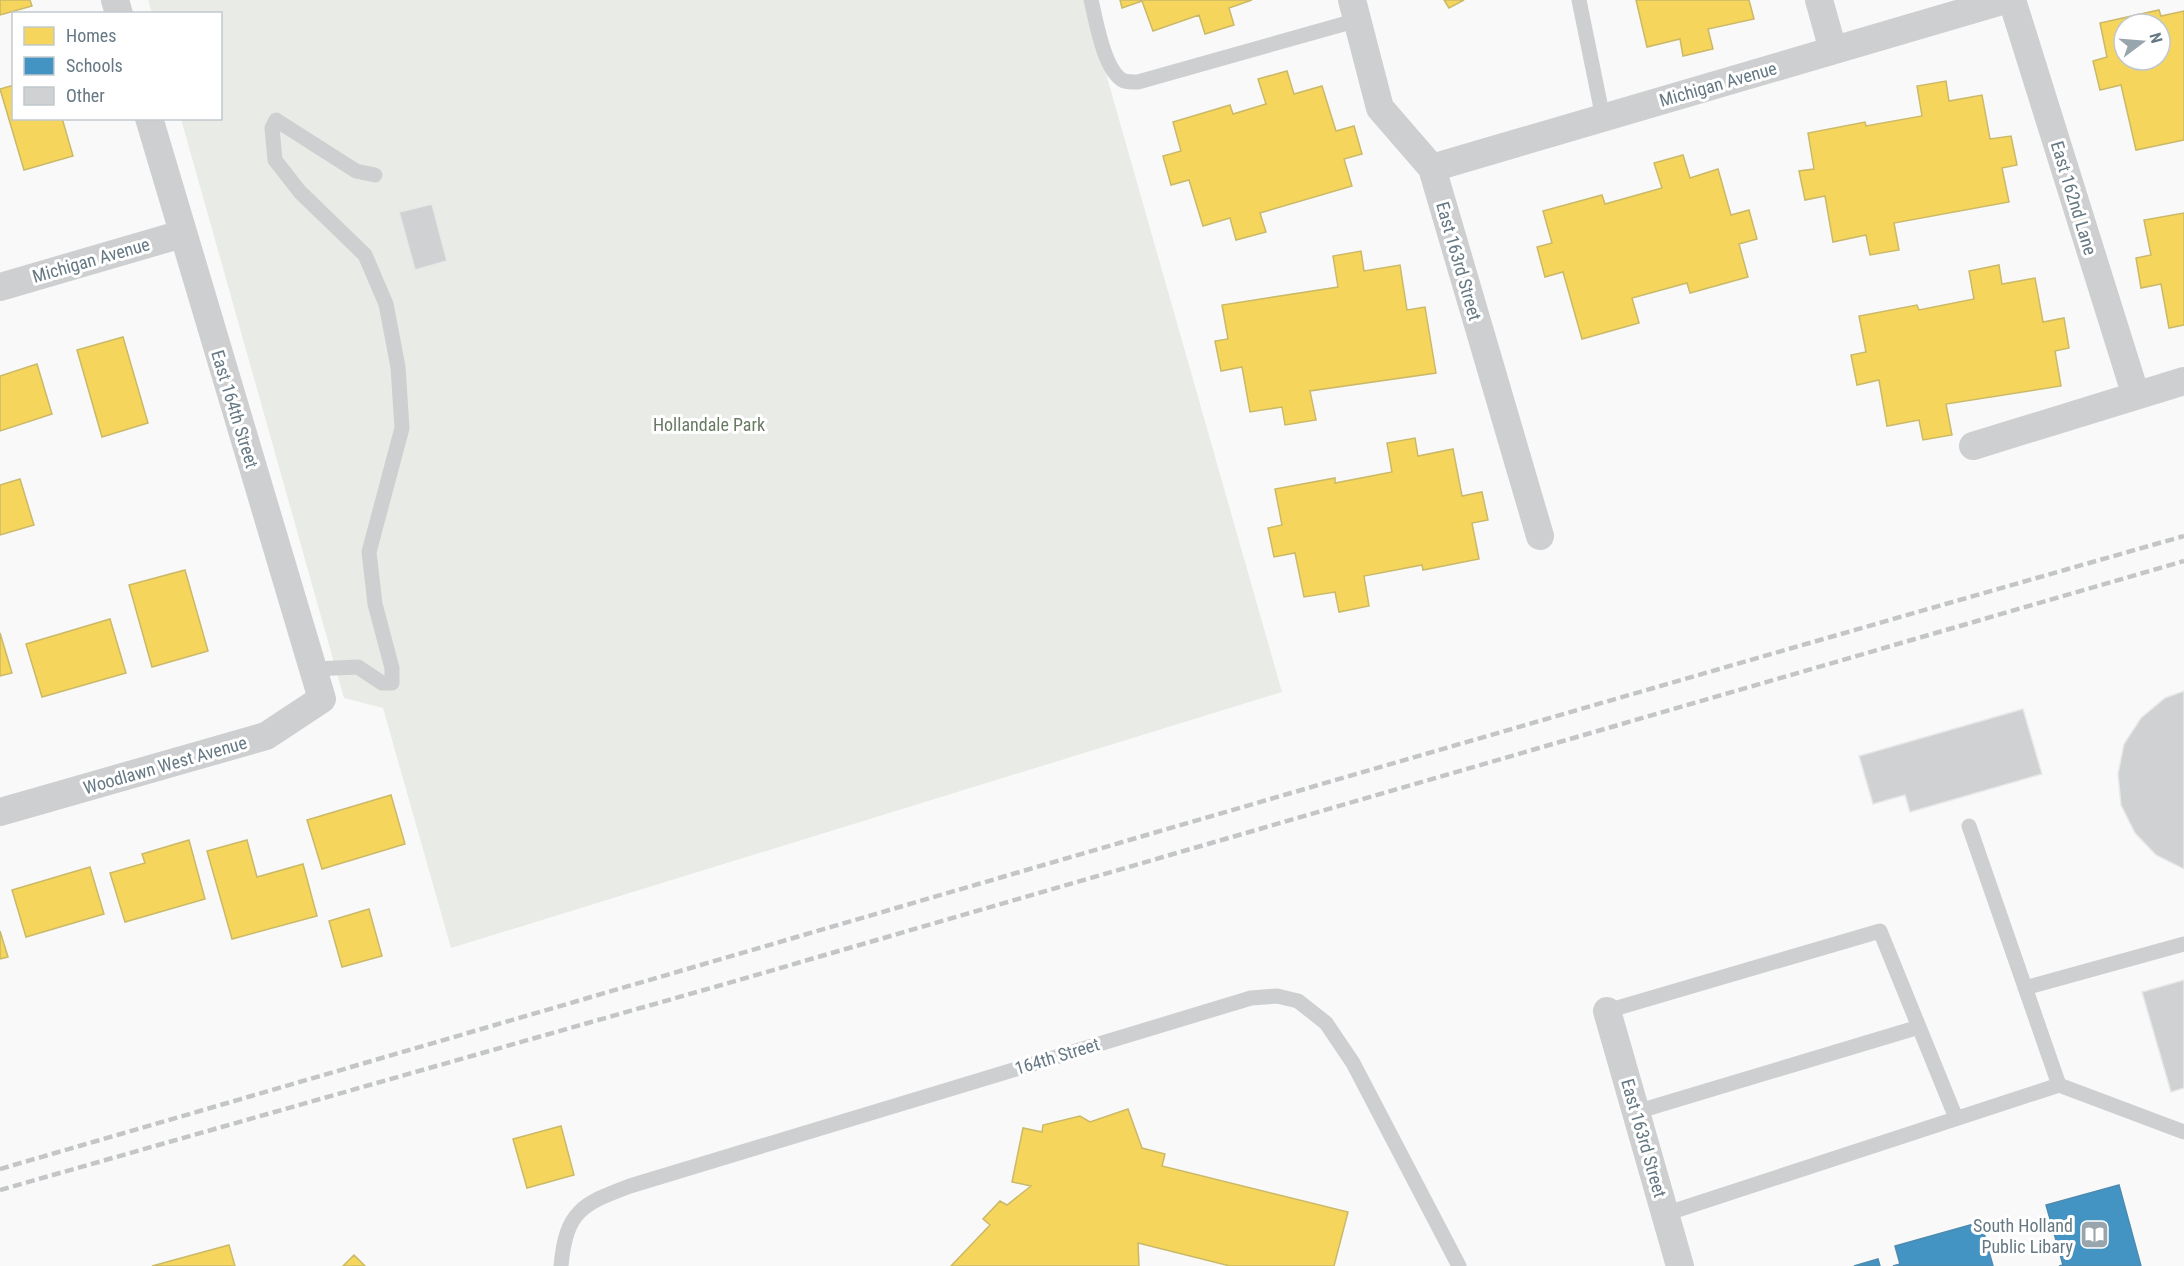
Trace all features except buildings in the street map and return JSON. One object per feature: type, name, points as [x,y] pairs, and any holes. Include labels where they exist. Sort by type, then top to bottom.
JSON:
[{"type":"street","points":[[1819,0],[1833,50]]},
{"type":"street","name":"Michigan Avenue","points":[[1432,168],[2005,0]]},
{"type":"street","name":"East 162nd Lane","points":[[2012,0],[2136,396]]},
{"type":"street","name":"East 163rd Street","points":[[1355,10],[1380,108],[1432,168],[1540,536]]},
{"type":"street","name":"East 164th Street","points":[[150,120],[322,699]]},
{"type":"street","name":"Michigan Avenue","points":[[0,287],[182,234]]},
{"type":"street","points":[[1973,446],[2184,381]]},
{"type":"street","name":"Woodlawn West Avenue","points":[[0,812],[266,736],[322,699]]},
{"type":"street","name":"East 163rd Street","points":[[1607,1011],[1680,1266]]},
{"type":"lane","points":[[1091,0],[1108,63],[1116,75],[1125,81],[1138,82],[1355,10]]},
{"type":"lane","points":[[1579,0],[1603,117]]},
{"type":"lane","points":[[313,669],[358,667],[382,683],[392,683],[392,668],[375,604],[369,552],[402,428],[399,377],[386,304],[365,255],[300,192],[275,160],[272,128],[276,120],[356,171],[375,175]]},
{"type":"lane","points":[[1969,826],[2059,1085]]},
{"type":"lane","points":[[1607,1011],[1880,931],[1956,1119]]},
{"type":"lane","points":[[2025,988],[2184,944]]},
{"type":"lane","name":"164th Street","points":[[561,1266],[563,1240],[573,1218],[595,1199],[1251,998],[1277,996],[1298,1002],[1326,1023],[1353,1063],[1459,1266]]},
{"type":"lane","points":[[1636,1112],[1919,1027]]},
{"type":"lane","points":[[1665,1214],[2059,1085],[2184,1132]]},
{"type":"green space","name":"Hollandale Park","points":[[148,0],[1085,0],[1282,692],[451,948],[383,708],[344,698],[181,120],[222,120],[222,12],[152,12]]},
{"type":"railway","points":[[0,1169],[2184,536]]},
{"type":"railway","points":[[0,1190],[718,986],[2184,561]]},
{"type":"place","name":"South Holland Public Libary","points":[[2094,1235]]}]
